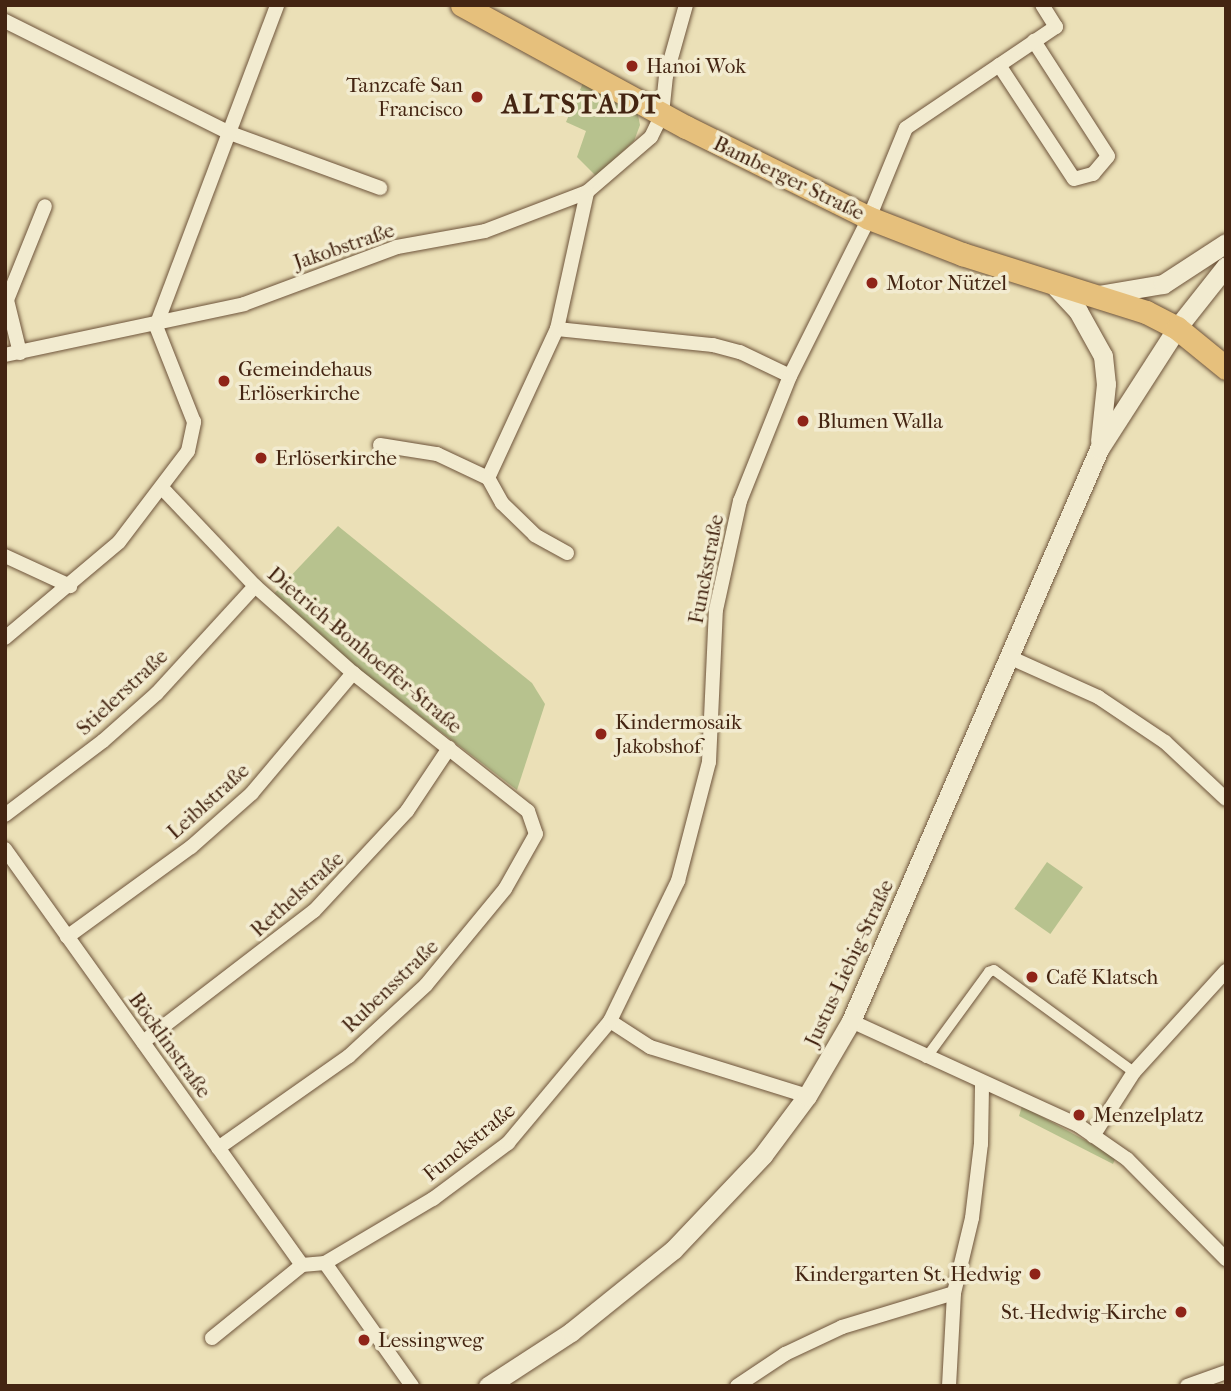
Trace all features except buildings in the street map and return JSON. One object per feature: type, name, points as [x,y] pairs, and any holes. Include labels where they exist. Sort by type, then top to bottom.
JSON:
[{"type":"main road","name":"Bamberger Straße","points":[[462,5],[662,114],[869,218],[1052,283],[1135,307],[1177,328],[1226,368]]},
{"type":"main road","points":[[1098,295],[1163,284],[1226,243]]},
{"type":"main road","points":[[1099,449],[1177,328],[1226,266]]},
{"type":"main road","points":[[1052,283],[1078,312],[1102,356],[1106,384],[1099,449]]},
{"type":"main road","name":"Justus-Liebig-Straße","points":[[488,1386],[570,1332],[673,1250],[763,1155],[807,1096],[851,1021],[1099,449]]},
{"type":"street","points":[[5,638],[70,586],[118,542],[163,489],[188,451],[194,422],[156,326],[277,5]]},
{"type":"street","points":[[662,114],[666,76],[685,5]]},
{"type":"street","name":"Funckstraße","points":[[325,1263],[433,1199],[508,1143],[610,1021],[678,881],[709,762],[719,596],[740,501],[790,376],[869,218],[906,128],[1056,27],[1042,5]]},
{"type":"street","points":[[5,21],[230,133],[380,188]]},
{"type":"street","points":[[999,65],[1074,179],[1093,174],[1108,156],[1034,41]]},
{"type":"street","name":"Jakobstraße","points":[[13,354],[156,326],[244,304],[397,247],[485,230],[587,192],[651,137],[662,114]]},
{"type":"street","points":[[488,478],[557,329],[586,214],[587,192]]},
{"type":"street","points":[[13,354],[7,300],[45,206]]},
{"type":"street","points":[[557,329],[713,345],[740,352],[790,376]]},
{"type":"street","points":[[380,445],[437,454],[488,478],[502,503],[535,535],[567,553]]},
{"type":"street","name":"Dietrich-Bonhoeffer-Straße","points":[[163,489],[255,586],[353,673],[528,811]]},
{"type":"street","points":[[5,556],[70,586]]},
{"type":"street","name":"Stielerstraße","points":[[5,815],[103,741],[157,693],[255,586]]},
{"type":"street","points":[[1009,657],[1098,697],[1165,742],[1226,799]]},
{"type":"street","name":"Leiblstraße","points":[[67,936],[191,847],[252,793],[353,673]]},
{"type":"street","name":"Rethelstraße","points":[[142,1042],[314,911],[407,811],[449,748]]},
{"type":"street","name":"Rubensstraße","points":[[218,1148],[349,1056],[426,985],[505,888],[536,834],[528,811]]},
{"type":"street","name":"Böcklinstraße","points":[[5,849],[302,1265]]},
{"type":"street","points":[[926,1058],[989,972],[994,971],[1133,1072]]},
{"type":"street","points":[[1093,1136],[1133,1072],[1226,971]]},
{"type":"street","points":[[610,1021],[650,1047],[807,1096]]},
{"type":"street","points":[[851,1021],[1093,1136],[1127,1159],[1226,1259]]},
{"type":"street","points":[[949,1386],[954,1293],[972,1218],[981,1144],[982,1085]]},
{"type":"street","points":[[212,1338],[302,1265],[325,1263],[412,1386]]},
{"type":"street","points":[[737,1386],[785,1354],[842,1327],[954,1293]]},
{"type":"street","points":[[1187,1386],[1226,1372]]},
{"type":"green space","points":[[583,83],[637,110],[640,125],[634,141],[596,176],[577,157],[586,131],[566,122]]},
{"type":"green space","points":[[338,526],[532,683],[545,704],[517,790],[268,600]]},
{"type":"green space","points":[[1047,862],[1083,887],[1050,934],[1014,909]]},
{"type":"green space","points":[[1022,1106],[1116,1157],[1113,1164],[1019,1116]]},
{"type":"place","name":"Hanoi Wok","points":[[632,66]]},
{"type":"place","name":"Tanzcafe San Francisco","points":[[477,97]]},
{"type":"place","name":"Motor Nützel","points":[[872,283]]},
{"type":"place","name":"Gemeindehaus Erlöserkirche","points":[[224,381]]},
{"type":"place","name":"Blumen Walla","points":[[803,421]]},
{"type":"place","name":"Erlöserkirche","points":[[261,458]]},
{"type":"place","name":"Kindermosaik Jakobshof","points":[[601,734]]},
{"type":"place","name":"Café Klatsch","points":[[1032,977]]},
{"type":"place","name":"Menzelplatz","points":[[1079,1115]]},
{"type":"place","name":"Kindergarten St. Hedwig","points":[[1035,1274]]},
{"type":"place","name":"St.-Hedwig-Kirche","points":[[1181,1312]]},
{"type":"place","name":"Lessingweg","points":[[364,1340]]},
{"type":"district","name":"ALTSTADT","points":[[582,104]]}]
